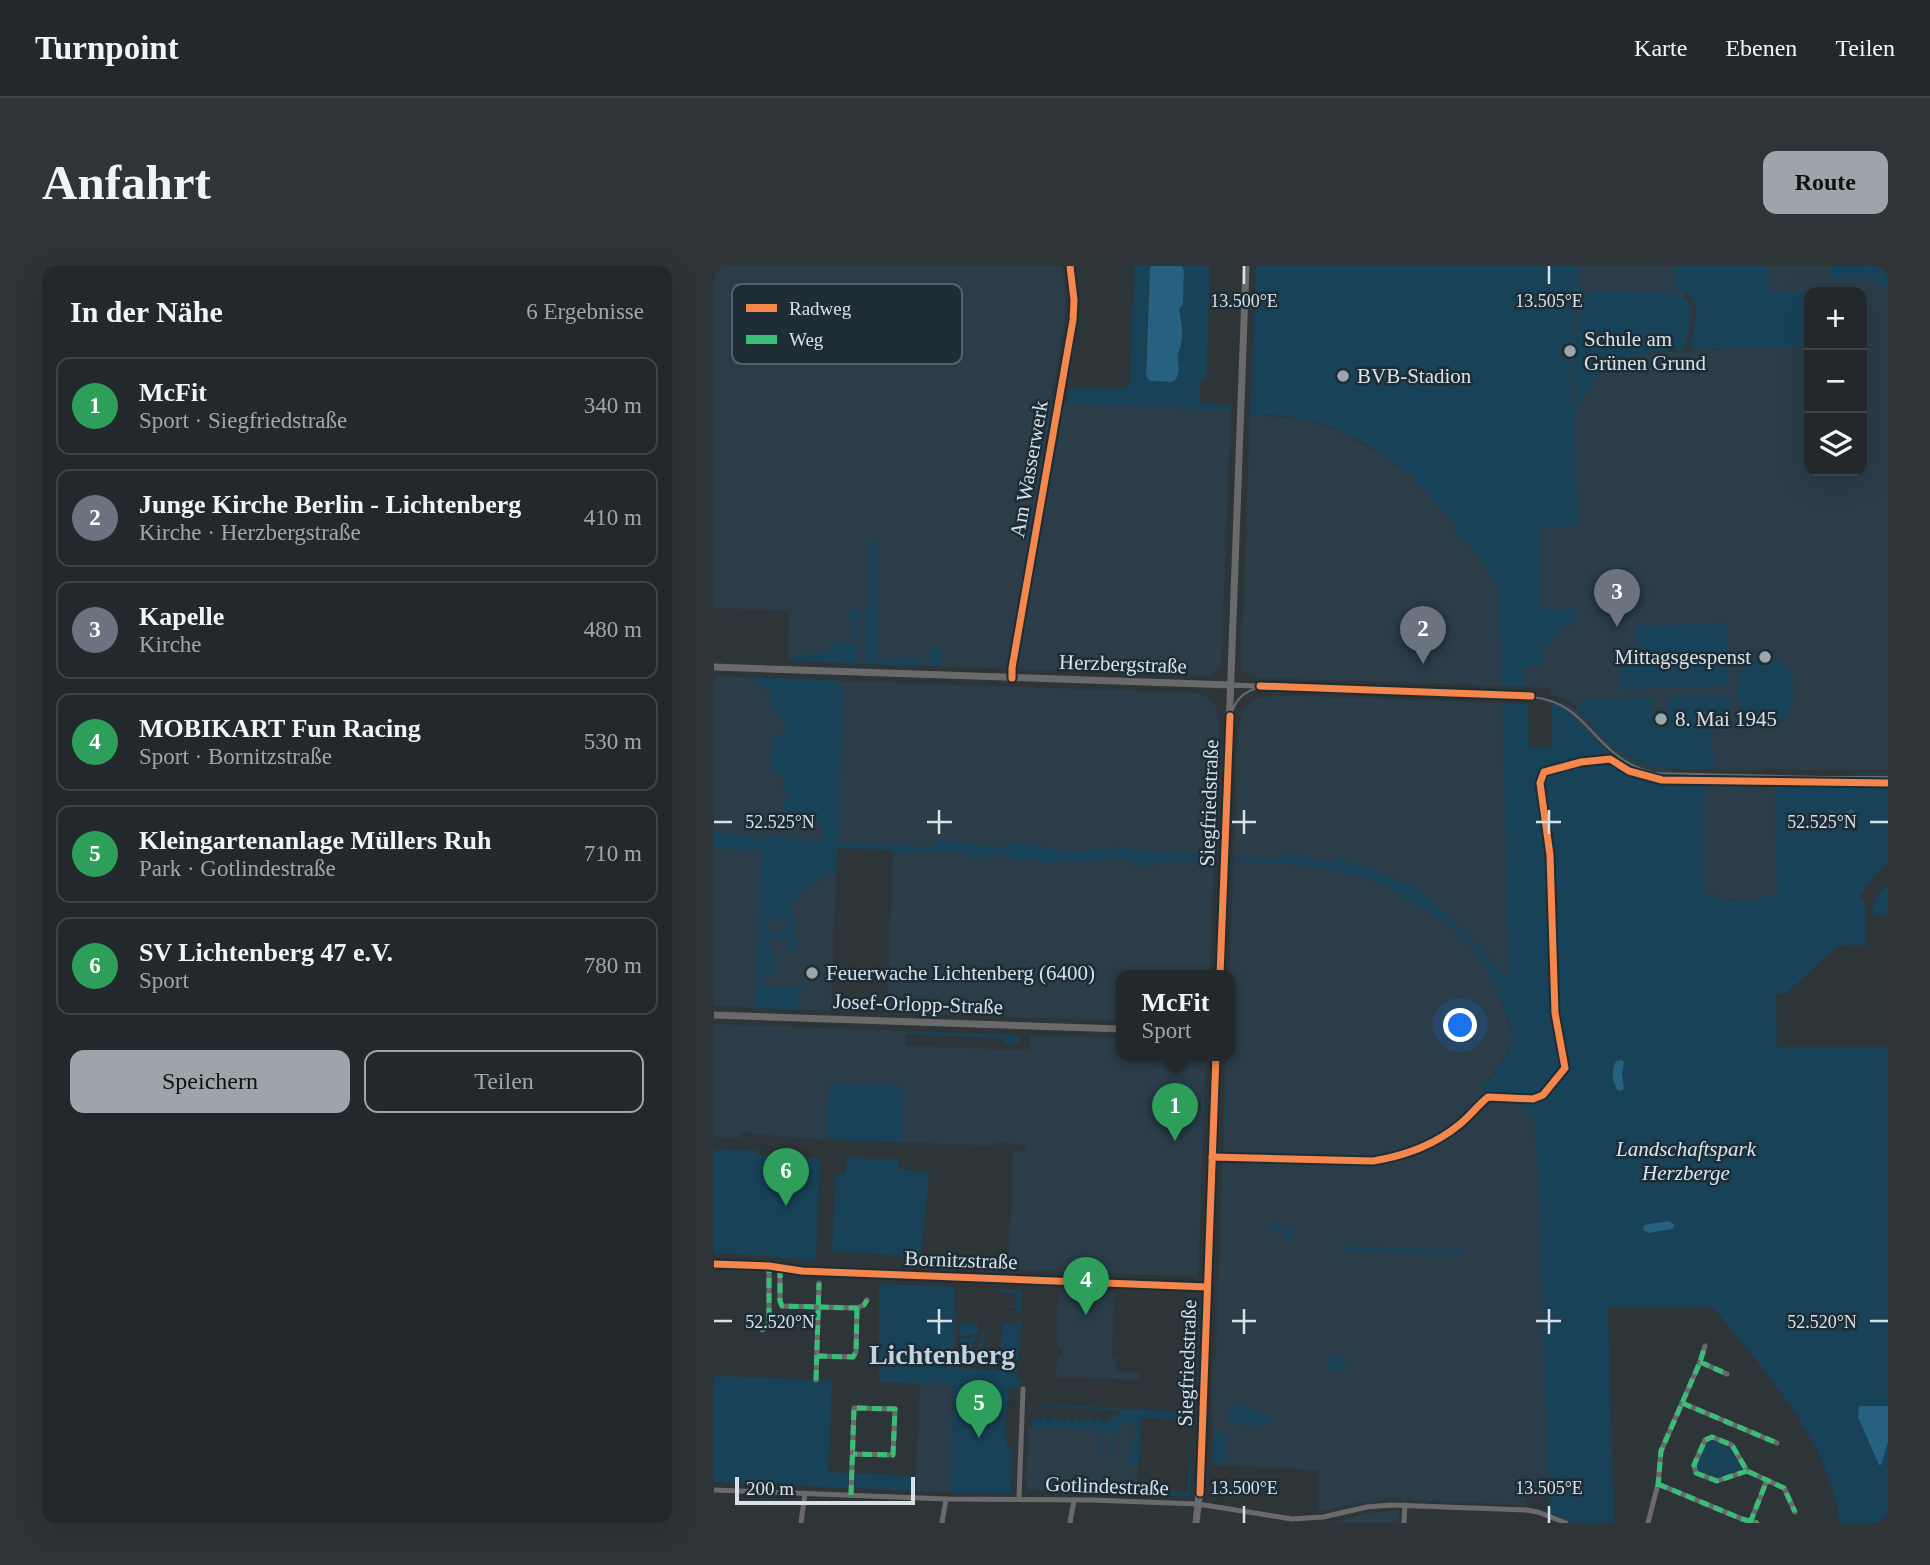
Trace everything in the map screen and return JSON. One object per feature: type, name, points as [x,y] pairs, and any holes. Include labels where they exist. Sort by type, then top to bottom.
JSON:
[{"type":"street","name":"Am Wasserwerk","points":[[1012,678],[1073,320],[1074,300],[1070,266]]},
{"type":"street","name":"Siegfriedstraße","points":[[1220,970],[1246,266]]},
{"type":"street","name":"Herzbergstraße","points":[[714,667],[1531,696]]},
{"type":"street","name":"Josef-Orlopp-Straße","points":[[714,1015],[1116,1029]]},
{"type":"street","name":"Siegfriedstraße","points":[[1196,1523],[1216,1061]]},
{"type":"street","name":"Bornitzstraße","points":[[714,1264],[769,1266],[802,1271],[1207,1287]]},
{"type":"street","points":[[762,1330],[769,1324],[769,1266]]},
{"type":"street","points":[[780,1268],[780,1304],[785,1307],[857,1308],[867,1300]]},
{"type":"street","points":[[816,1380],[819,1283]]},
{"type":"street","points":[[817,1356],[853,1357],[856,1352],[857,1308]]},
{"type":"street","points":[[1648,1523],[1658,1484],[1661,1451],[1705,1346]]},
{"type":"street","points":[[1700,1362],[1727,1374]]},
{"type":"street","name":"Gotlindestraße","points":[[1019,1499],[1023,1389]]},
{"type":"street","points":[[1682,1403],[1777,1443]]},
{"type":"street","points":[[851,1495],[854,1408],[895,1409],[893,1455],[853,1454]]},
{"type":"street","points":[[1747,1471],[1717,1481],[1696,1473],[1694,1465],[1705,1440],[1712,1437],[1732,1445],[1747,1471],[1784,1488],[1795,1512]]},
{"type":"street","points":[[1658,1484],[1752,1522],[1767,1480]]},
{"type":"street","name":"Gotlindestraße","points":[[714,1490],[946,1499],[1198,1504],[1284,1521],[1323,1517],[1376,1506],[1405,1505],[1526,1510],[1566,1523]]},
{"type":"street","points":[[801,1523],[805,1493]]},
{"type":"street","points":[[942,1523],[946,1499]]},
{"type":"street","points":[[1070,1523],[1074,1500]]},
{"type":"street","points":[[1404,1523],[1405,1505]]},
{"type":"shaded area","points":[[714,266],[1062,266],[1066,312],[1051,403],[1231,410],[1221,667],[1211,676],[788,661],[789,611],[714,608]]},
{"type":"shaded area","points":[[1150,266],[1182,266],[1184,271],[1183,304],[1179,309],[1182,335],[1178,355],[1179,372],[1173,382],[1150,381],[1146,376]]},
{"type":"shaded area","points":[[1558,266],[1688,266],[1682,309],[1657,307],[1591,386],[1604,371],[1618,362],[1646,353],[1803,346],[1803,291],[1768,291],[1768,266],[1829,266],[1829,279],[1888,280],[1888,770],[1707,770],[1582,711],[1569,701],[1550,694],[1550,688],[1523,687]]},
{"type":"shaded area","points":[[1250,416],[1302,419],[1340,432],[1383,455],[1434,500],[1455,524],[1452,528],[1485,565],[1499,590],[1502,686],[1262,678],[1245,673],[1241,668]]},
{"type":"shaded area","points":[[714,676],[828,680],[821,843],[769,836],[769,840],[714,831]]},
{"type":"shaded area","points":[[843,681],[1200,693],[1216,707],[1219,725],[1214,857],[1178,851],[1177,855],[1115,847],[1114,851],[1088,848],[1088,852],[1065,851],[1007,841],[1006,849],[936,839],[935,847],[837,843]]},
{"type":"shaded area","points":[[1272,695],[1502,703],[1511,975],[1504,976],[1471,938],[1410,883],[1406,885],[1377,871],[1334,858],[1334,864],[1303,855],[1281,854],[1281,859],[1234,857],[1241,710],[1252,701],[1268,696],[1271,698]]},
{"type":"shaded area","points":[[1547,702],[1563,702],[1578,710],[1618,750],[1632,759],[1671,769],[1671,776],[1648,773],[1626,764]]},
{"type":"shaded area","points":[[1888,772],[1888,779],[1855,780],[1855,773]]},
{"type":"shaded area","points":[[1704,785],[1775,786],[1777,896],[1745,903],[1704,893]]},
{"type":"shaded area","points":[[1852,810],[1856,813],[1854,821],[1839,821],[1829,826],[1830,811],[1841,813]]},
{"type":"shaded area","points":[[714,848],[837,851],[831,1011],[714,1006]]},
{"type":"shaded area","points":[[933,851],[968,853],[969,857],[1014,856],[1015,861],[1042,859],[1042,863],[1133,859],[1133,866],[1191,861],[1214,862],[1210,970],[1116,970],[1116,1021],[887,1013],[893,854]]},
{"type":"shaded area","points":[[1234,862],[1329,868],[1399,891],[1465,939],[1494,982],[1513,1042],[1482,1087],[1486,1091],[1467,1113],[1454,1125],[1419,1145],[1386,1156],[1223,1156],[1226,1061],[1235,1061],[1235,970],[1229,970]]},
{"type":"shaded area","points":[[714,1024],[905,1031],[905,1046],[1029,1050],[1030,1035],[1116,1038],[1116,1061],[1206,1061],[1198,1277],[1009,1269],[1013,1151],[1026,1151],[1027,1145],[996,1142],[995,1146],[901,1142],[903,1087],[829,1084],[827,1140],[741,1132],[740,1138],[714,1137]]},
{"type":"shaded area","points":[[1622,1060],[1624,1088],[1618,1091],[1613,1080],[1613,1068],[1616,1061]]},
{"type":"shaded area","points":[[1490,1100],[1516,1103],[1525,1108],[1535,1132],[1537,1165],[1540,1166],[1549,1487],[1526,1487],[1526,1505],[1390,1499],[1318,1512],[1318,1470],[1211,1465],[1222,1164],[1372,1164],[1387,1161],[1421,1151],[1452,1133],[1479,1113]]},
{"type":"shaded area","points":[[1668,1221],[1674,1224],[1673,1229],[1648,1233],[1643,1230],[1644,1225]]},
{"type":"shaded area","points":[[1059,1290],[1115,1293],[1112,1358],[1117,1358],[1116,1372],[1140,1373],[1140,1380],[1056,1377],[1057,1356],[1061,1356],[1062,1349],[1057,1348]]},
{"type":"shaded area","points":[[920,1384],[954,1385],[950,1492],[915,1491]]},
{"type":"shaded area","points":[[1859,1406],[1888,1406],[1888,1442],[1881,1465],[1858,1417]]},
{"type":"shaded area","points":[[1114,1415],[1141,1416],[1137,1495],[1113,1490],[1028,1490],[1028,1427],[1113,1430]]},
{"type":"shaded area","points":[[1399,1511],[1398,1523],[1337,1523],[1369,1513]]},
{"type":"green space","points":[[1134,266],[1150,266],[1145,372],[1151,381],[1162,382],[1179,376],[1178,352],[1183,332],[1179,309],[1185,289],[1182,266],[1210,266],[1206,381],[1200,382],[1200,403],[1231,405],[1231,410],[1067,404],[1070,387],[1124,388],[1130,385]]},
{"type":"green space","points":[[1256,266],[1581,266],[1577,286],[1582,289],[1569,361],[1576,414],[1576,420],[1573,413],[1578,525],[1540,528],[1539,557],[1540,610],[1575,609],[1575,625],[1561,626],[1560,636],[1552,637],[1552,645],[1541,646],[1542,667],[1523,665],[1523,687],[1502,686],[1499,590],[1485,565],[1452,528],[1455,524],[1419,484],[1379,452],[1338,431],[1294,417],[1250,416]]},
{"type":"green space","points":[[1676,266],[1768,266],[1769,291],[1803,291],[1804,346],[1692,350],[1690,345],[1697,308],[1691,296],[1676,289]]},
{"type":"green space","points":[[1829,266],[1888,266],[1888,292],[1871,280],[1829,280]]},
{"type":"green space","points":[[1589,292],[1676,293],[1686,298],[1693,312],[1684,350],[1635,356],[1607,369],[1586,392],[1579,409],[1574,381],[1573,350],[1578,319]]},
{"type":"green space","points":[[878,537],[877,659],[919,659],[919,666],[866,664],[865,645],[869,640],[864,635],[865,614],[869,607],[869,546]]},
{"type":"green space","points":[[849,610],[859,610],[856,637],[847,637],[853,635],[853,618],[848,618]]},
{"type":"green space","points":[[1726,623],[1728,659],[1638,662],[1635,626]]},
{"type":"green space","points":[[834,643],[858,644],[857,663],[788,661],[788,657],[804,657],[804,653],[826,654],[826,649],[834,649]]},
{"type":"green space","points":[[930,648],[941,648],[940,666],[930,666]]},
{"type":"green space","points":[[1764,655],[1778,659],[1787,667],[1793,679],[1794,692],[1792,705],[1786,716],[1777,723],[1765,726],[1753,723],[1744,715],[1737,692],[1744,669],[1752,660]]},
{"type":"green space","points":[[1728,661],[1728,682],[1725,686],[1620,689],[1621,666]]},
{"type":"green space","points":[[750,677],[843,681],[838,843],[934,847],[935,839],[1006,849],[1007,841],[1065,851],[1087,852],[1088,848],[1114,851],[1115,847],[1177,855],[1177,851],[1214,857],[1214,862],[1191,861],[1132,866],[1132,859],[1042,863],[1041,859],[1014,861],[1014,856],[968,857],[968,853],[933,851],[893,854],[892,850],[837,848],[836,875],[824,875],[822,880],[809,885],[797,899],[792,899],[793,940],[798,940],[797,949],[790,950],[785,936],[778,944],[777,942],[776,930],[785,929],[790,919],[764,919],[765,928],[771,930],[768,942],[775,966],[774,973],[764,973],[764,986],[803,987],[803,994],[798,995],[797,1010],[756,1008],[762,850],[714,848],[714,831],[769,840],[770,835],[821,843],[822,825],[819,818],[791,819],[791,811],[785,811],[783,801],[787,800],[787,794],[783,790],[784,774],[772,774],[773,737],[789,728],[772,706],[772,692],[749,681]]},
{"type":"green space","points":[[1667,697],[1730,698],[1732,705],[1713,730],[1710,748],[1714,752],[1716,762],[1707,770],[1649,765],[1627,756],[1612,745],[1578,710],[1581,700],[1652,698],[1653,728],[1667,728]]},
{"type":"green space","name":"Landschaftspark Herzberge","points":[[1502,703],[1528,704],[1529,747],[1552,747],[1551,703],[1577,719],[1610,753],[1631,766],[1667,775],[1766,780],[1767,788],[1704,785],[1704,893],[1728,900],[1744,902],[1777,895],[1775,786],[1888,785],[1888,863],[1859,897],[1865,900],[1865,945],[1838,946],[1785,994],[1776,994],[1777,1047],[1888,1047],[1888,1523],[1840,1523],[1834,1492],[1809,1435],[1773,1382],[1714,1308],[1608,1308],[1614,1523],[1573,1523],[1547,1511],[1549,1487],[1540,1166],[1537,1166],[1532,1120],[1521,1106],[1510,1101],[1490,1100],[1479,1113],[1452,1133],[1421,1151],[1372,1164],[1222,1164],[1223,1156],[1341,1158],[1388,1154],[1409,1149],[1448,1128],[1467,1112],[1485,1091],[1482,1087],[1500,1066],[1513,1035],[1488,971],[1466,941],[1436,917],[1398,896],[1398,891],[1373,881],[1319,867],[1234,862],[1234,857],[1280,859],[1281,854],[1303,855],[1334,864],[1334,857],[1377,871],[1406,885],[1410,882],[1471,938],[1504,976],[1510,975]]},
{"type":"green space","points":[[1888,884],[1888,915],[1874,915],[1874,901]]},
{"type":"green space","points":[[905,1031],[1020,1035],[1020,1041],[1018,1044],[1003,1043],[1003,1038],[905,1034]]},
{"type":"green space","points":[[829,1084],[903,1086],[901,1142],[827,1140]]},
{"type":"green space","points":[[714,1149],[757,1150],[757,1155],[820,1158],[816,1262],[714,1253]]},
{"type":"green space","points":[[847,1157],[899,1159],[899,1169],[929,1172],[921,1257],[832,1251],[836,1174],[845,1174]]},
{"type":"green space","points":[[1271,1220],[1293,1231],[1292,1242],[1286,1239],[1285,1230],[1270,1233]]},
{"type":"green space","points":[[1342,1246],[1388,1248],[1388,1252],[1342,1250]]},
{"type":"green space","points":[[1393,1248],[1464,1250],[1464,1255],[1393,1252]]},
{"type":"green space","points":[[879,1284],[955,1287],[956,1352],[960,1353],[959,1369],[967,1369],[969,1365],[970,1369],[979,1370],[982,1365],[982,1370],[991,1370],[994,1366],[994,1370],[1005,1371],[1007,1366],[1007,1371],[1015,1371],[1018,1366],[1020,1388],[1009,1388],[1004,1436],[1007,1437],[1006,1448],[1012,1448],[1011,1493],[950,1493],[954,1385],[879,1382]]},
{"type":"green space","points":[[998,1289],[1022,1290],[1021,1312],[1018,1313],[1018,1308],[1007,1307],[1016,1305],[1016,1293],[998,1292]]},
{"type":"green space","points":[[1018,1319],[1021,1322],[1019,1359],[1016,1360],[1016,1354],[979,1352],[980,1333],[984,1333],[984,1349],[1001,1349],[1003,1323],[1018,1324]]},
{"type":"green space","points":[[960,1323],[978,1323],[978,1334],[960,1336]]},
{"type":"green space","points":[[976,1337],[973,1352],[963,1352],[960,1338]]},
{"type":"green space","points":[[1330,1356],[1345,1357],[1346,1368],[1328,1368]]},
{"type":"green space","points":[[714,1376],[832,1380],[828,1472],[849,1473],[848,1488],[714,1482]]},
{"type":"green space","points":[[1185,1398],[1193,1403],[1190,1423],[1189,1420],[1141,1418],[1139,1463],[1129,1463],[1135,1424],[1120,1423],[1119,1431],[1114,1431],[1113,1459],[1112,1431],[1102,1431],[1099,1456],[1099,1430],[1032,1427],[1033,1415],[1035,1419],[1042,1420],[1046,1414],[1047,1420],[1053,1420],[1056,1415],[1057,1420],[1065,1421],[1068,1415],[1069,1421],[1075,1421],[1078,1415],[1079,1421],[1086,1422],[1089,1416],[1090,1422],[1096,1422],[1100,1416],[1100,1422],[1108,1422],[1110,1417],[1121,1415],[1117,1410],[1033,1406],[1035,1410],[1029,1410],[1029,1405],[1184,1411]]},
{"type":"green space","points":[[1230,1405],[1248,1407],[1271,1417],[1270,1422],[1261,1425],[1229,1424]]},
{"type":"green space","points":[[1228,1431],[1224,1446],[1229,1457],[1212,1465],[1213,1435]]},
{"type":"green space","points":[[1712,1440],[1730,1448],[1742,1468],[1740,1472],[1717,1479],[1697,1470],[1700,1453]]},
{"type":"green space","points":[[1189,1465],[1190,1497],[1140,1495],[1140,1490],[1187,1492]]},
{"type":"green space","points":[[855,1473],[916,1476],[915,1491],[854,1488]]},
{"type":"tram line","points":[[714,669],[1533,697],[1548,700],[1570,711],[1619,757],[1654,773],[1888,777]]},
{"type":"tram line","points":[[1221,970],[1231,716],[1239,699],[1255,689]]},
{"type":"tram line","points":[[1194,1523],[1216,1061]]},
{"type":"marked path","points":[[762,1330],[769,1323],[769,1266]]},
{"type":"marked path","points":[[780,1268],[782,1306],[857,1308],[867,1300]]},
{"type":"marked path","points":[[816,1380],[819,1283]]},
{"type":"marked path","points":[[817,1356],[853,1357],[856,1352],[857,1308]]},
{"type":"marked path","points":[[1658,1487],[1661,1451],[1705,1346]]},
{"type":"marked path","points":[[1700,1362],[1727,1374]]},
{"type":"marked path","points":[[1682,1403],[1777,1443]]},
{"type":"marked path","points":[[851,1495],[854,1408],[895,1409],[893,1455],[853,1454]]},
{"type":"marked path","points":[[1747,1471],[1717,1481],[1696,1473],[1694,1465],[1705,1440],[1712,1437],[1732,1445],[1747,1471],[1784,1488],[1795,1512]]},
{"type":"marked path","points":[[1750,1523],[1767,1480]]},
{"type":"marked path","points":[[1658,1484],[1757,1523]]},
{"type":"cycle path","points":[[1012,678],[1073,320],[1074,300],[1070,266]]},
{"type":"cycle path","points":[[1260,686],[1531,696]]},
{"type":"cycle path","points":[[1220,970],[1230,716]]},
{"type":"cycle path","points":[[1212,1157],[1373,1161],[1408,1152],[1441,1138],[1464,1121],[1488,1097],[1533,1099],[1543,1095],[1565,1068],[1555,1013],[1550,855],[1540,783],[1544,772],[1581,762],[1610,759],[1629,771],[1662,780],[1888,783]]},
{"type":"cycle path","points":[[1200,1493],[1216,1061]]},
{"type":"cycle path","points":[[714,1264],[769,1266],[802,1271],[1207,1287]]},
{"type":"place","name":"Schule am Grünen Grund","points":[[1570,351]]},
{"type":"place","name":"BVB-Stadion","points":[[1343,376]]},
{"type":"place","name":"Kapelle","points":[[1617,627]]},
{"type":"place","name":"Mittagsgespenst","points":[[1765,657]]},
{"type":"place","name":"Junge Kirche Berlin - Lichtenberg","points":[[1423,664]]},
{"type":"place","name":"8. Mai 1945","points":[[1661,719]]},
{"type":"place","name":"Feuerwache Lichtenberg (6400)","points":[[812,973]]},
{"type":"place","name":"McFit","points":[[1175,1141]]},
{"type":"place","name":"SV Lichtenberg 47 e.V.","points":[[786,1206]]},
{"type":"place","name":"MOBIKART Fun Racing","points":[[1086,1315]]},
{"type":"place","name":"Kleingartenanlage Müllers Ruh","points":[[979,1438]]},
{"type":"district","name":"Lichtenberg","points":[[942,1354]]}]
